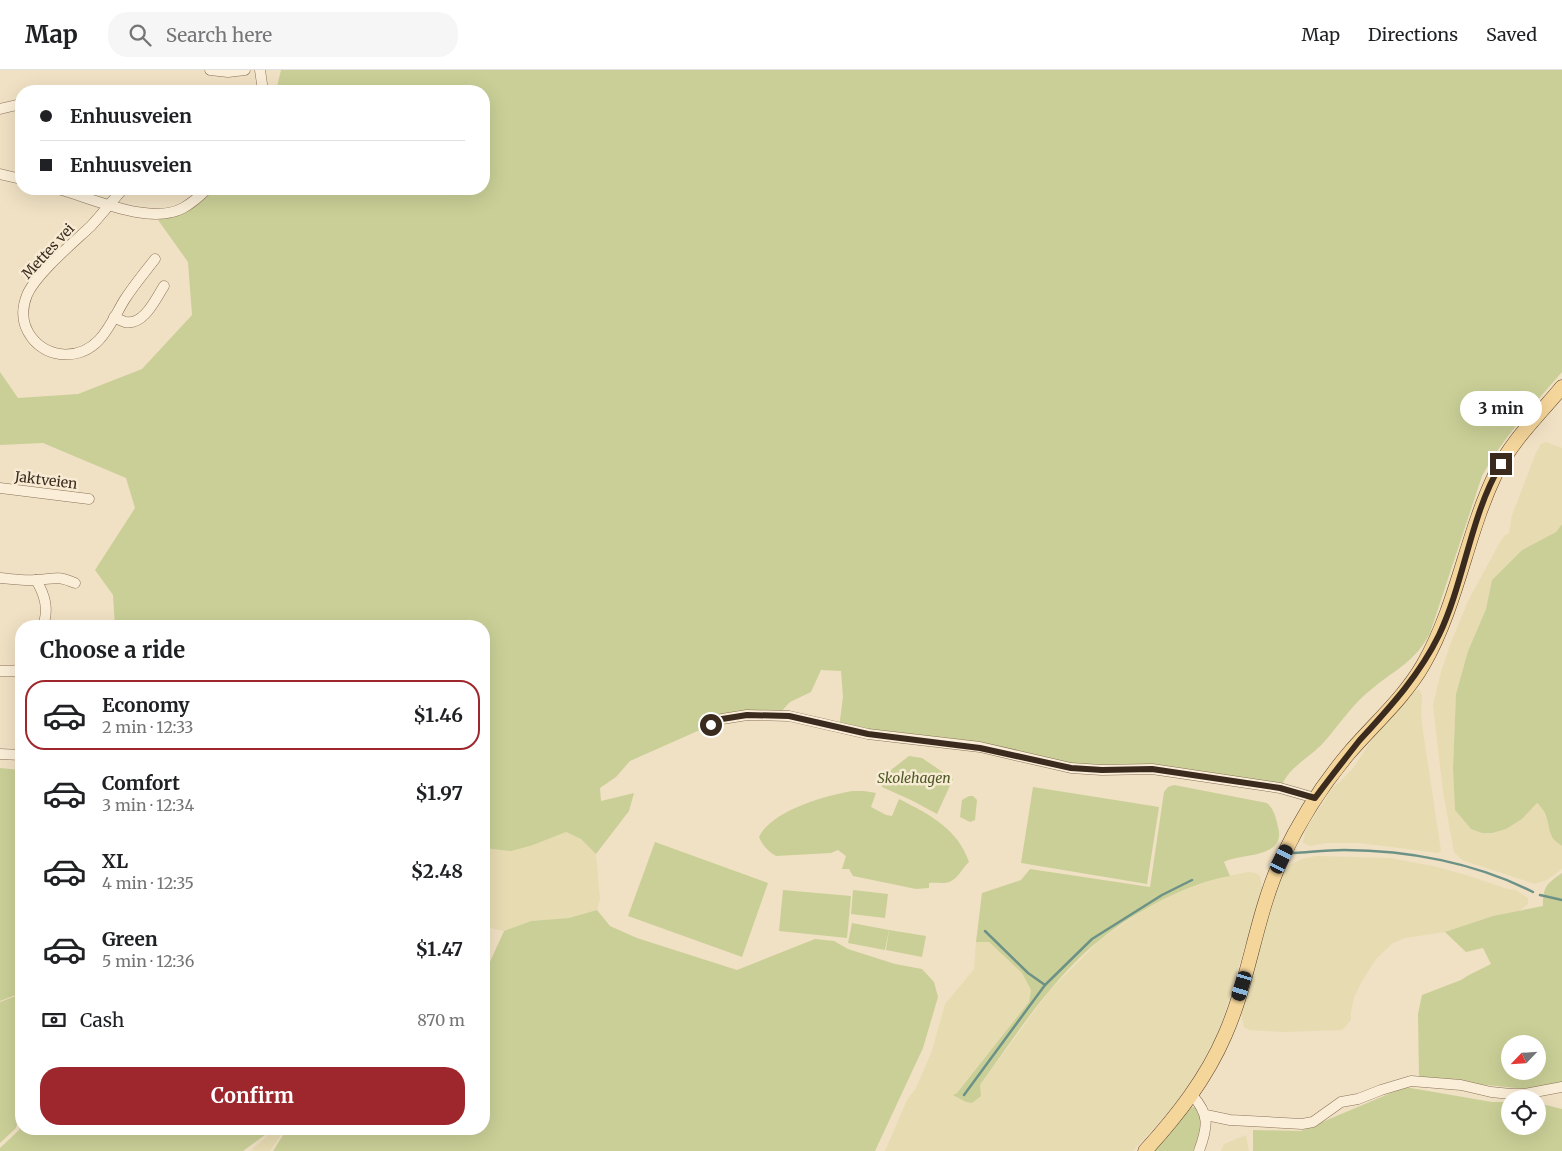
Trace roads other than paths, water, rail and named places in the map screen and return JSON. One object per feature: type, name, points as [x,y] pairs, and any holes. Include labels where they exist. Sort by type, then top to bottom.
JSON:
[{"type":"main road","points":[[1145,1151],[1192,1095],[1211,1064],[1226,1034],[1272,883],[1282,859],[1315,798],[1348,755],[1404,692],[1422,667],[1439,634],[1480,512],[1496,473],[1519,436],[1562,387]]},
{"type":"street","points":[[210,70],[228,72],[245,70]]},
{"type":"street","points":[[260,70],[262,85]]},
{"type":"street","points":[[0,109],[15,105]]},
{"type":"street","points":[[0,174],[15,178]]},
{"type":"street","points":[[78,195],[110,205],[154,214],[172,212],[182,208],[199,195]]},
{"type":"street","name":"Mettes vei","points":[[118,195],[33,284],[23,306],[23,314],[28,332],[44,350],[56,354],[66,355],[90,348],[99,340],[126,298],[155,259]]},
{"type":"street","points":[[114,318],[124,322],[136,321],[145,314],[164,286]]},
{"type":"street","name":"Jaktveien","points":[[0,488],[88,499]]},
{"type":"street","points":[[0,578],[36,580],[56,577],[75,583]]},
{"type":"street","points":[[36,580],[45,597],[47,611],[45,620]]},
{"type":"street","points":[[0,671],[15,671]]},
{"type":"street","points":[[711,725],[722,719],[747,715],[789,716],[868,734],[980,748],[1071,768],[1102,770],[1152,769],[1280,788],[1315,798]]},
{"type":"street","points":[[0,754],[15,755]]},
{"type":"street","points":[[1206,1115],[1230,1120],[1302,1124],[1313,1122],[1341,1102],[1358,1099],[1411,1081],[1511,1094],[1524,1094],[1562,1087]]},
{"type":"street","points":[[1192,1095],[1206,1115],[1206,1129],[1199,1151]]},
{"type":"waterway","points":[[1294,853],[1344,850],[1393,852],[1465,866],[1488,873],[1533,892]]},
{"type":"waterway","points":[[964,1095],[1045,985],[1092,939],[1162,895],[1192,880]]},
{"type":"waterway","points":[[1540,895],[1562,900]]},
{"type":"waterway","points":[[985,931],[1028,973],[1045,985]]},
{"type":"park label","name":"Skolehagen","points":[[914,778]]}]
